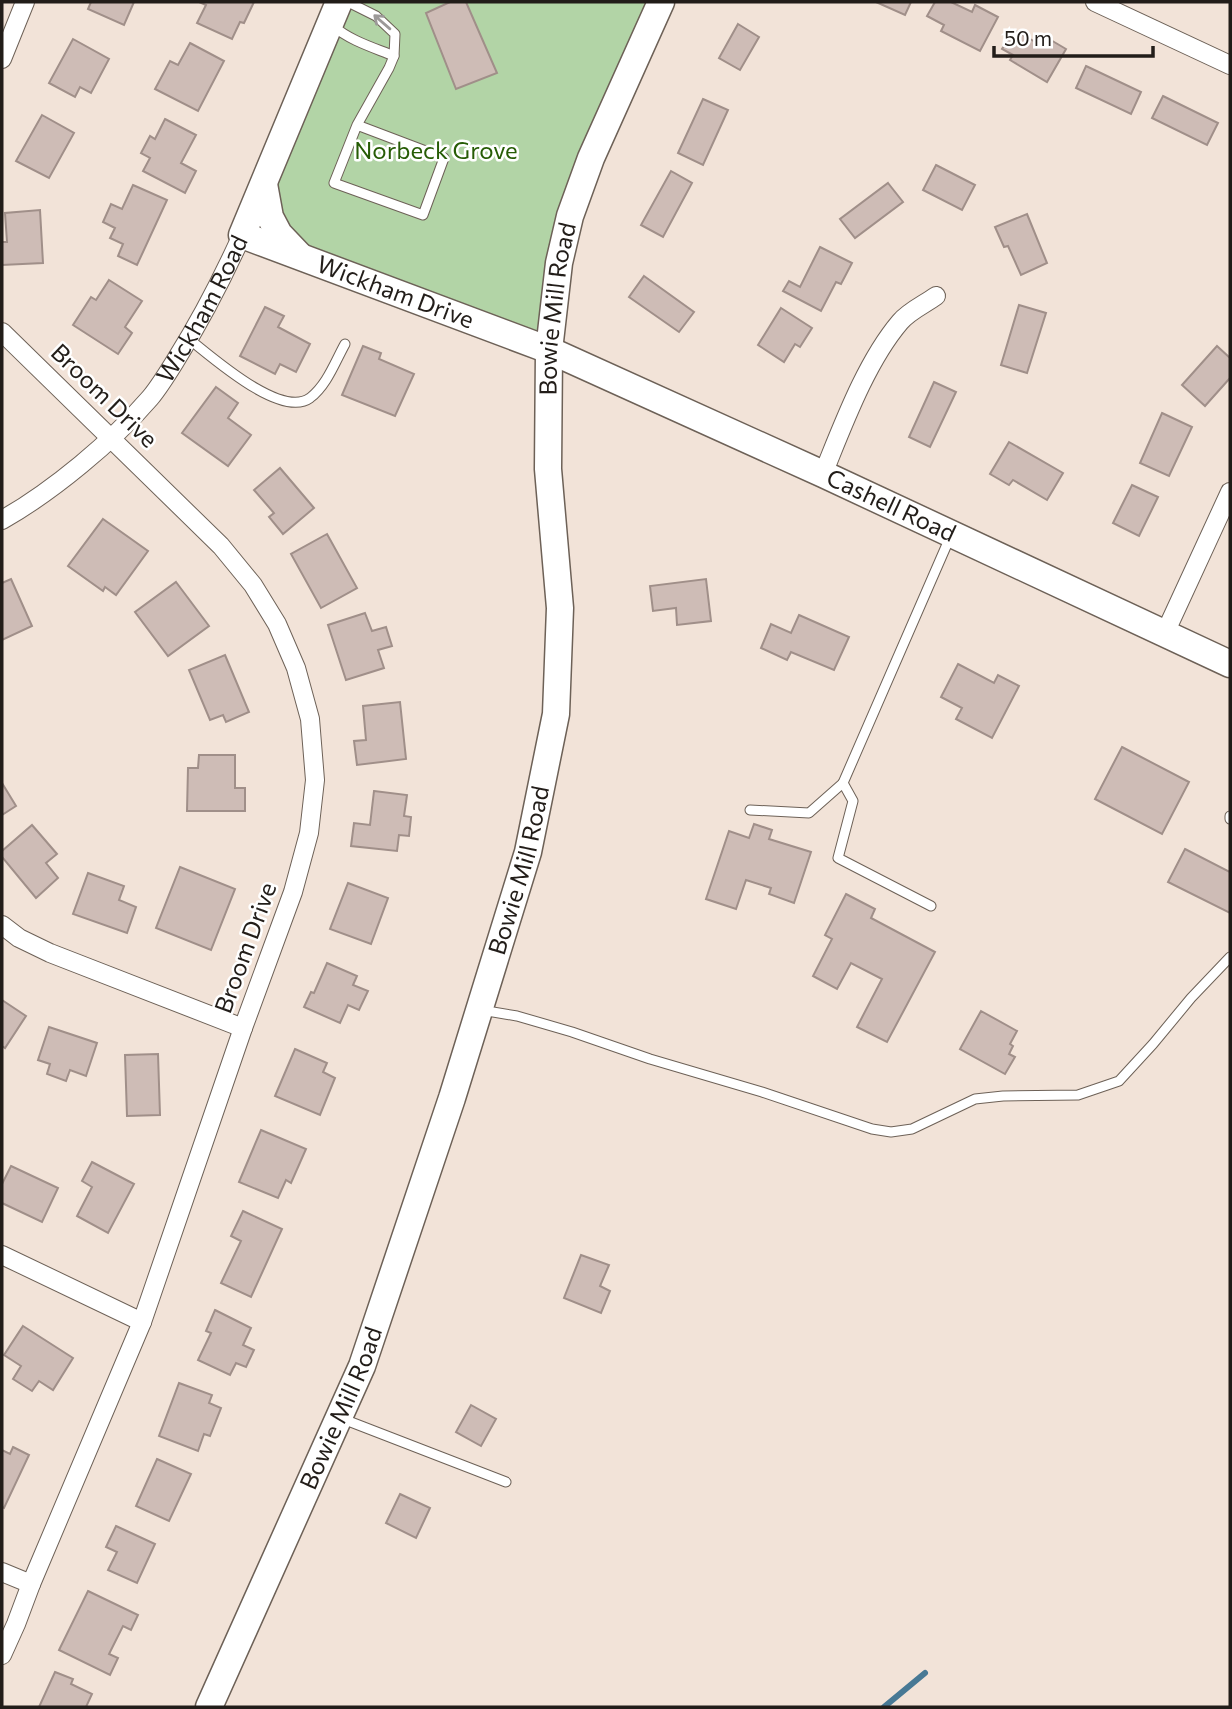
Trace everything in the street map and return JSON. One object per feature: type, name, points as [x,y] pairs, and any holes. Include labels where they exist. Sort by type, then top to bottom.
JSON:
[{"type":"street","points":[[2,59],[25,2]]},
{"type":"street","name":"Bowie Mill Road","points":[[209,1707],[362,1366],[452,1098],[528,852],[556,715],[560,608],[548,468],[550,350],[559,263],[570,216],[591,158],[662,2]]},
{"type":"street","points":[[1095,2],[1230,65]]},
{"type":"street","name":"Wickham Road","points":[[2,520],[51,488],[112,438],[151,396],[189,339],[222,280],[334,13]]},
{"type":"street","points":[[264,184],[270,217],[279,234],[300,257]]},
{"type":"street","name":"Wickham Drive","points":[[242,235],[550,350]]},
{"type":"street","points":[[823,474],[853,401],[879,353],[901,320],[936,296]]},
{"type":"street","name":"Broom Drive","points":[[2,331],[221,546],[253,585],[277,624],[296,668],[310,719],[315,780],[310,833],[293,892],[243,1028],[142,1322],[2,1655]]},
{"type":"street","name":"Cashell Road","points":[[550,350],[1230,664]]},
{"type":"street","points":[[1165,633],[1230,492]]},
{"type":"street","points":[[2,925],[19,938],[50,953],[243,1028]]},
{"type":"street","points":[[2,1255],[142,1322]]},
{"type":"street","points":[[2,1572],[31,1584]]},
{"type":"lane","points":[[348,2],[376,16],[395,34],[394,56],[358,125],[334,183],[423,215],[444,158],[358,125]]},
{"type":"lane","points":[[334,13],[345,36],[394,56]]},
{"type":"lane","points":[[189,339],[237,377],[267,395],[286,402],[307,400],[320,388],[345,344]]},
{"type":"lane","points":[[750,810],[809,814],[843,783],[952,534]]},
{"type":"lane","points":[[843,783],[853,801],[838,858],[931,906]]},
{"type":"lane","points":[[479,1010],[517,1016],[572,1031],[650,1059],[762,1092],[872,1129],[891,1132],[912,1129],[975,1099],[1078,1095],[1119,1081],[1230,957]]},
{"type":"lane","points":[[338,1417],[506,1482]]},
{"type":"green space","name":"Norbeck Grove","points":[[339,2],[661,2],[591,158],[549,350],[242,235]]},
{"type":"building","points":[[91,2],[134,2],[124,25],[88,9]]},
{"type":"building","points":[[199,2],[254,2],[244,23],[240,22],[232,39],[197,23],[206,5]]},
{"type":"building","points":[[450,2],[466,2],[497,73],[456,89],[426,13]]},
{"type":"building","points":[[876,2],[911,2],[905,15]]},
{"type":"building","points":[[935,2],[951,2],[972,12],[975,5],[998,17],[980,51],[941,31],[944,25],[927,16]]},
{"type":"building","points":[[738,24],[759,37],[740,70],[719,58]]},
{"type":"building","points":[[1014,30],[1039,44],[1044,36],[1066,49],[1047,82],[1010,60],[1013,55],[1002,49]]},
{"type":"building","points":[[73,39],[109,59],[91,93],[80,87],[75,97],[49,83]]},
{"type":"building","points":[[190,43],[224,61],[198,111],[155,89],[170,61],[178,65]]},
{"type":"building","points":[[1086,66],[1141,92],[1131,114],[1076,88]]},
{"type":"building","points":[[1163,96],[1218,123],[1207,145],[1152,118]]},
{"type":"building","points":[[703,99],[728,110],[703,165],[678,153]]},
{"type":"building","points":[[42,115],[74,133],[49,178],[16,161]]},
{"type":"building","points":[[165,119],[196,135],[181,163],[196,171],[185,193],[143,171],[150,158],[141,153],[150,136],[155,139]]},
{"type":"building","points":[[936,165],[975,185],[962,210],[923,190]]},
{"type":"building","points":[[671,171],[692,183],[663,237],[641,225]]},
{"type":"building","points":[[888,183],[903,202],[855,238],[840,219]]},
{"type":"building","points":[[133,185],[167,200],[137,265],[118,256],[123,244],[110,238],[115,228],[103,222],[111,204],[122,209]]},
{"type":"building","points":[[40,210],[43,263],[2,265],[2,242],[7,242],[5,213]]},
{"type":"building","points":[[1027,214],[1047,263],[1021,275],[1008,246],[1004,247],[995,227]]},
{"type":"building","points":[[820,247],[852,263],[841,284],[836,282],[821,311],[783,291],[789,281],[800,287]]},
{"type":"building","points":[[644,276],[694,312],[679,332],[629,297]]},
{"type":"building","points":[[109,280],[142,301],[125,327],[132,333],[118,354],[73,325],[91,297],[96,300]]},
{"type":"building","points":[[1019,305],[1046,313],[1027,373],[1001,365]]},
{"type":"building","points":[[265,307],[284,316],[278,327],[310,344],[296,372],[280,364],[275,374],[240,356]]},
{"type":"building","points":[[781,308],[812,328],[800,347],[795,344],[784,362],[758,345]]},
{"type":"building","points":[[363,346],[381,353],[379,359],[414,374],[395,416],[342,395]]},
{"type":"building","points":[[1217,346],[1230,358],[1230,378],[1205,406],[1182,385]]},
{"type":"building","points":[[934,382],[956,392],[930,447],[909,437]]},
{"type":"building","points":[[216,387],[238,403],[228,418],[251,435],[228,466],[182,433]]},
{"type":"building","points":[[1162,413],[1192,427],[1169,476],[1140,463]]},
{"type":"building","points":[[1009,442],[1063,473],[1047,500],[1013,480],[1009,485],[990,474]]},
{"type":"building","points":[[280,468],[314,508],[283,534],[269,517],[274,513],[254,490]]},
{"type":"building","points":[[1132,485],[1158,497],[1139,536],[1113,523]]},
{"type":"building","points":[[103,519],[148,551],[116,595],[105,587],[103,591],[68,566]]},
{"type":"building","points":[[327,534],[357,588],[321,608],[291,554]]},
{"type":"building","points":[[11,579],[32,626],[2,640],[2,583]]},
{"type":"building","points":[[706,579],[711,621],[677,625],[676,608],[653,611],[650,586]]},
{"type":"building","points":[[176,582],[209,626],[168,656],[135,612]]},
{"type":"building","points":[[365,613],[372,631],[386,627],[392,646],[378,650],[384,668],[346,680],[328,625]]},
{"type":"building","points":[[799,615],[849,637],[834,670],[791,652],[787,660],[761,648],[771,624],[791,633]]},
{"type":"building","points":[[225,655],[249,712],[226,722],[223,715],[210,720],[189,670]]},
{"type":"building","points":[[958,664],[994,683],[998,675],[1019,686],[992,738],[956,719],[962,708],[941,697]]},
{"type":"building","points":[[400,702],[406,759],[357,765],[354,741],[366,740],[363,706]]},
{"type":"building","points":[[1122,747],[1189,782],[1162,834],[1095,799]]},
{"type":"building","points":[[199,755],[235,755],[235,788],[245,788],[245,811],[187,811],[188,768],[198,768]]},
{"type":"building","points":[[2,783],[16,806],[2,815]]},
{"type":"building","points":[[374,791],[407,795],[404,816],[411,817],[409,836],[399,835],[397,851],[351,846],[354,823],[370,825]]},
{"type":"building","points":[[754,824],[772,830],[769,839],[811,852],[794,903],[769,894],[771,888],[746,880],[736,909],[706,899],[729,831],[749,838]]},
{"type":"building","points":[[32,825],[57,854],[46,863],[58,878],[36,898],[2,857],[2,851]]},
{"type":"building","points":[[1185,849],[1230,872],[1230,913],[1168,882]]},
{"type":"building","points":[[180,867],[235,889],[211,950],[156,928]]},
{"type":"building","points":[[88,873],[124,886],[119,900],[136,907],[127,933],[73,914]]},
{"type":"building","points":[[348,883],[388,898],[371,944],[330,929]]},
{"type":"building","points":[[846,894],[875,909],[871,918],[935,952],[887,1042],[857,1027],[882,979],[851,963],[837,989],[813,976],[832,939],[825,935]]},
{"type":"building","points":[[327,963],[357,976],[353,985],[368,991],[359,1010],[348,1005],[340,1023],[304,1007],[311,992],[314,993]]},
{"type":"building","points":[[2,1000],[26,1016],[5,1048],[2,1046]]},
{"type":"building","points":[[981,1011],[1017,1031],[1010,1044],[1013,1046],[1009,1054],[1015,1057],[1005,1074],[960,1049]]},
{"type":"building","points":[[49,1027],[97,1043],[86,1076],[70,1070],[66,1081],[47,1074],[50,1064],[38,1060]]},
{"type":"building","points":[[295,1049],[327,1063],[323,1072],[335,1078],[320,1115],[275,1096]]},
{"type":"building","points":[[158,1054],[160,1115],[127,1116],[125,1055]]},
{"type":"building","points":[[261,1130],[306,1149],[291,1183],[286,1180],[278,1198],[239,1182]]},
{"type":"building","points":[[92,1162],[134,1184],[108,1233],[77,1216],[92,1187],[82,1181]]},
{"type":"building","points":[[11,1166],[58,1188],[42,1222],[2,1203],[2,1184]]},
{"type":"building","points":[[243,1211],[282,1229],[251,1297],[221,1283],[241,1241],[231,1236]]},
{"type":"building","points":[[581,1255],[609,1265],[600,1286],[610,1291],[601,1313],[564,1298]]},
{"type":"building","points":[[215,1310],[251,1328],[243,1345],[254,1350],[246,1367],[236,1363],[230,1375],[198,1360],[211,1333],[206,1331]]},
{"type":"building","points":[[23,1326],[73,1358],[53,1390],[39,1381],[32,1391],[13,1379],[21,1366],[4,1355]]},
{"type":"building","points":[[179,1383],[212,1395],[209,1403],[221,1408],[210,1436],[204,1434],[198,1451],[159,1436]]},
{"type":"building","points":[[471,1405],[496,1419],[481,1446],[456,1432]]},
{"type":"building","points":[[13,1447],[29,1455],[4,1508],[2,1450],[10,1454]]},
{"type":"building","points":[[157,1459],[191,1474],[169,1521],[136,1506]]},
{"type":"building","points":[[400,1494],[430,1508],[416,1538],[386,1523]]},
{"type":"building","points":[[116,1526],[155,1544],[137,1583],[108,1570],[117,1552],[106,1547]]},
{"type":"building","points":[[88,1591],[138,1615],[131,1630],[123,1626],[109,1654],[118,1658],[110,1675],[59,1650]]},
{"type":"building","points":[[55,1672],[73,1679],[71,1684],[92,1694],[86,1707],[39,1707]]},
{"type":"waterway","points":[[884,1707],[925,1673]]}]
